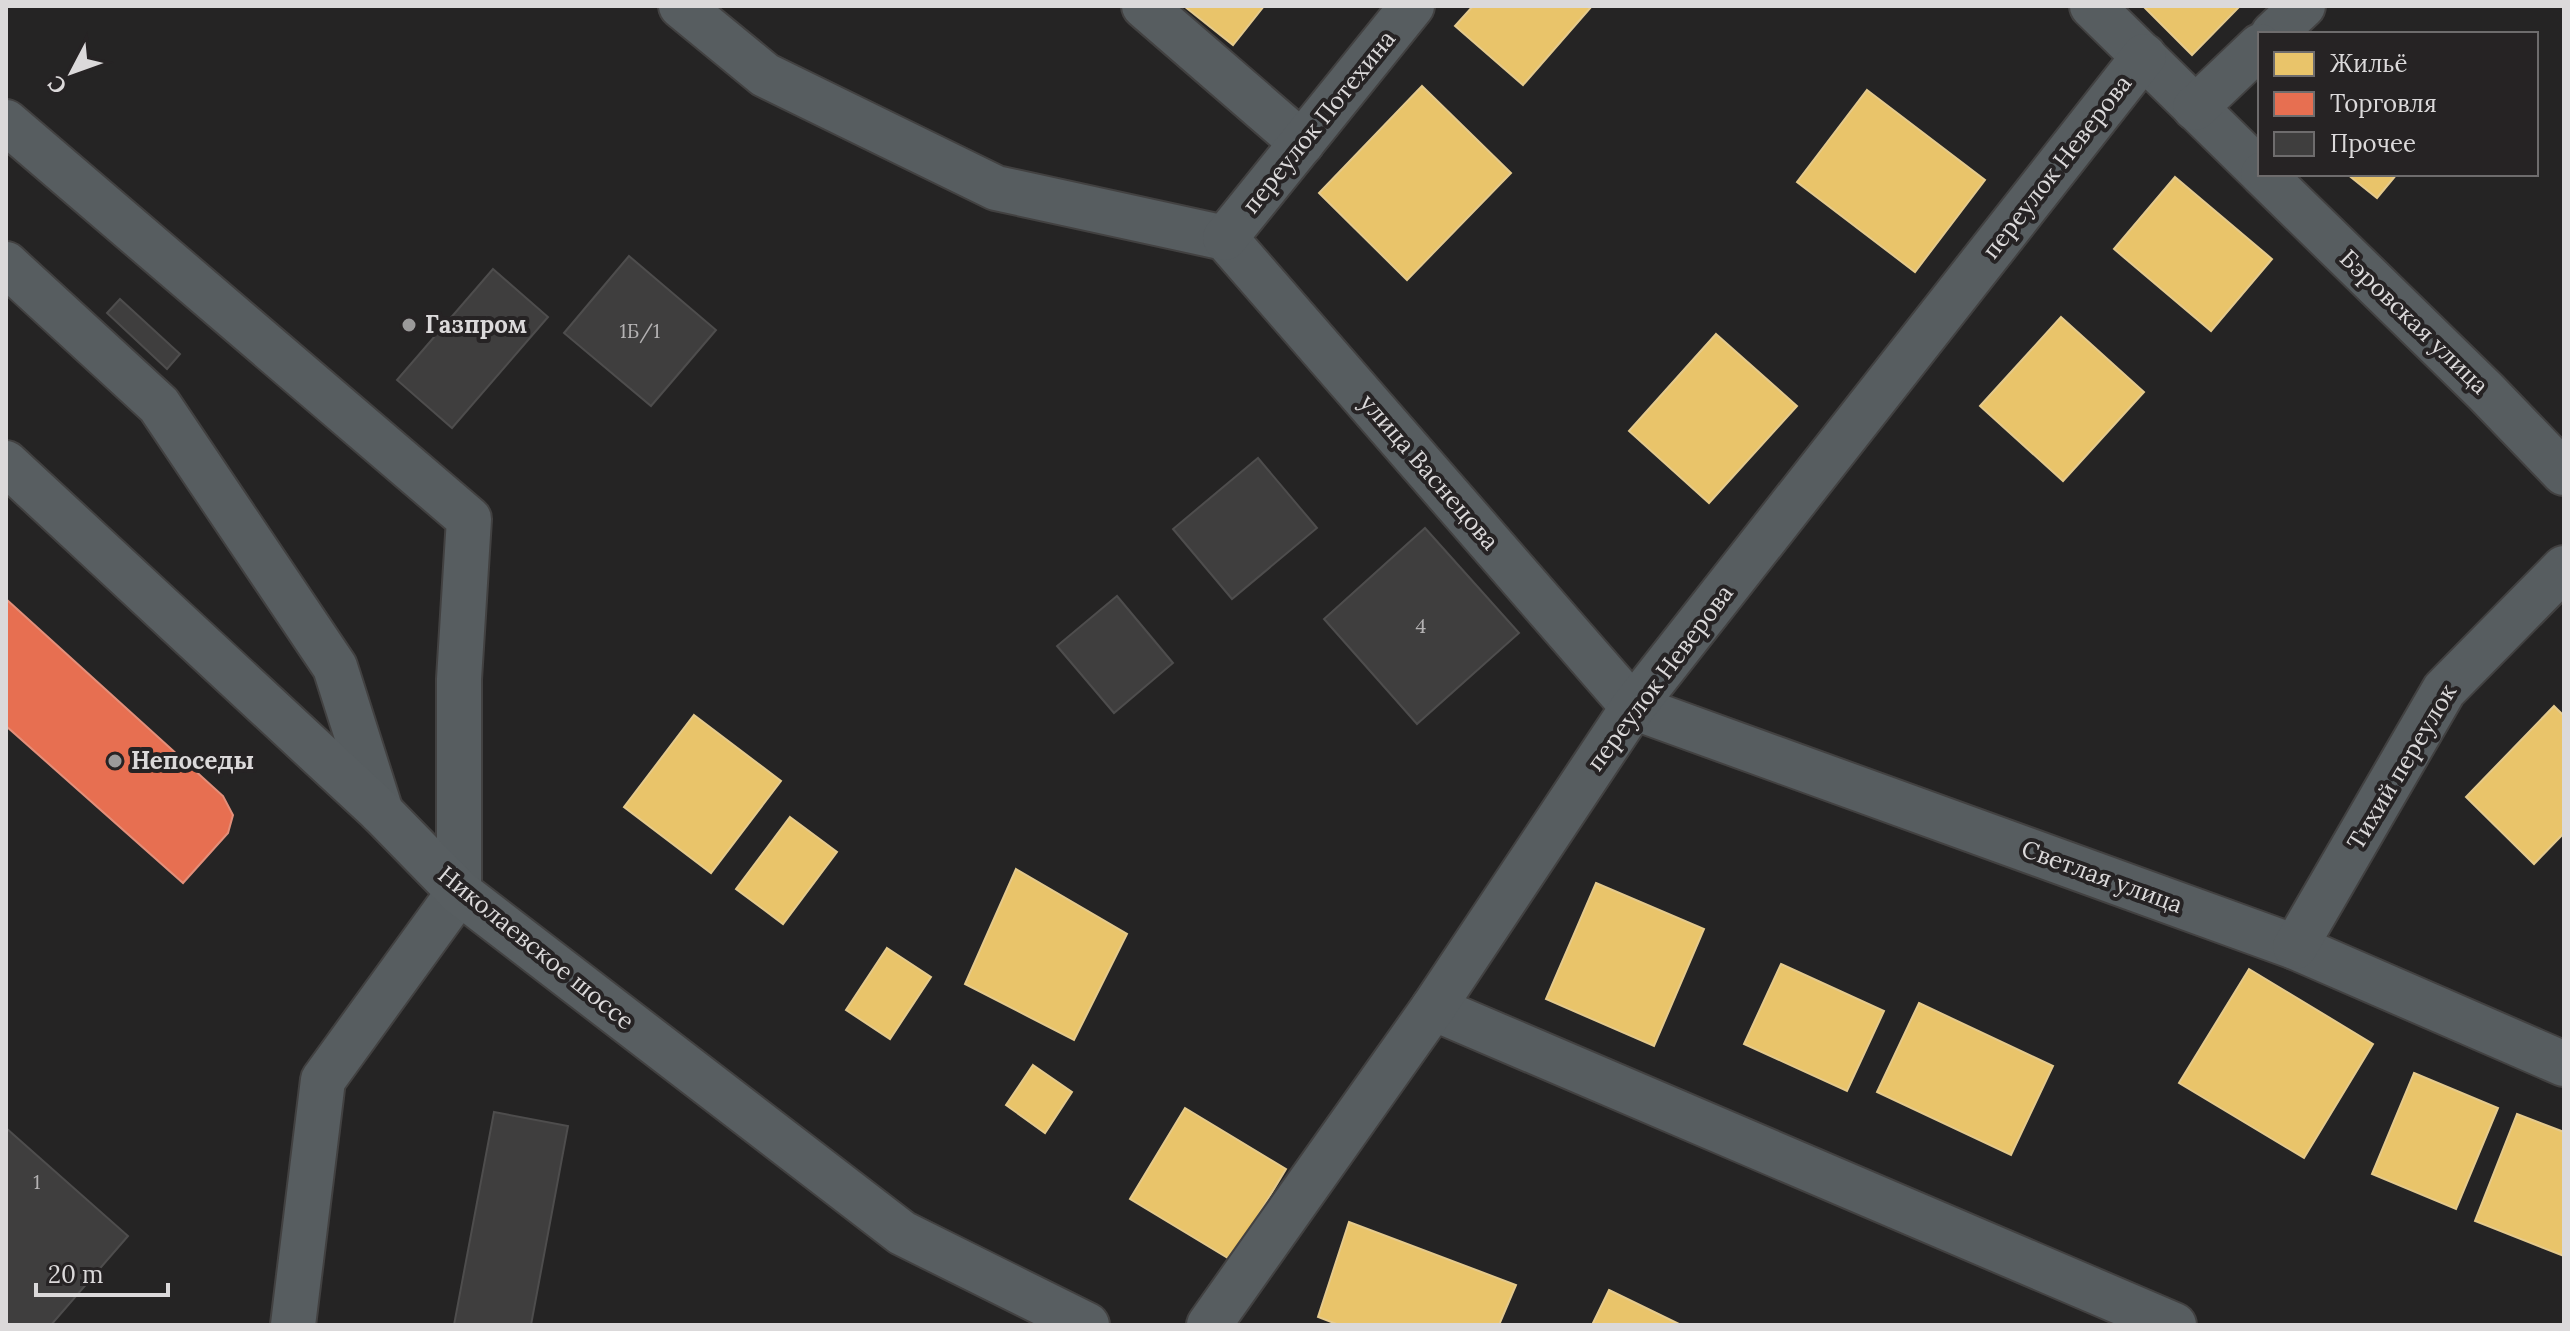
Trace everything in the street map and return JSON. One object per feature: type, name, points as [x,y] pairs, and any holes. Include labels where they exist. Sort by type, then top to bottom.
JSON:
[{"type":"main road","name":"Николаевское шоссе","points":[[6,463],[381,812],[459,892],[902,1233],[1087,1325]]},
{"type":"street","points":[[681,6],[765,75],[996,188],[1225,238]]},
{"type":"street","points":[[1144,6],[1302,143]]},
{"type":"street","name":"переулок Потехина","points":[[1225,238],[1412,6]]},
{"type":"street","name":"Бэровская улица","points":[[2092,6],[2258,170]]},
{"type":"street","points":[[2275,32],[2303,6]]},
{"type":"street","points":[[2195,108],[2258,48]]},
{"type":"street","name":"переулок Неверова","points":[[1209,1325],[1433,1008],[1633,707],[2144,56]]},
{"type":"street","points":[[6,122],[469,519],[459,679],[459,892],[323,1080],[293,1325]]},
{"type":"street","name":"Бэровская улица","points":[[2264,176],[2486,392],[2564,473]]},
{"type":"street","name":"улица Васнецова","points":[[1225,238],[1633,707]]},
{"type":"street","points":[[6,264],[159,405],[335,667],[381,812]]},
{"type":"street","name":"Тихий переулок","points":[[2295,947],[2444,690],[2564,568]]},
{"type":"street","name":"Светлая улица","points":[[1633,707],[2295,947],[2564,1064]]},
{"type":"street","points":[[1433,1008],[2174,1325]]},
{"type":"building: Жильё","points":[[1184,6],[1264,6],[1233,45]]},
{"type":"building: Жильё","points":[[1473,6],[1592,6],[1523,85],[1455,26]]},
{"type":"building: Жильё","points":[[2143,6],[2240,6],[2192,55]]},
{"type":"building: Жильё","points":[[1422,86],[1511,173],[1407,280],[1319,193]]},
{"type":"building: Жильё","points":[[1867,90],[1985,180],[1915,272],[1797,182]]},
{"type":"building: Жильё","points":[[2350,176],[2395,176],[2377,198]]},
{"type":"building: Жильё","points":[[2175,177],[2272,259],[2211,331],[2114,249]]},
{"type":"building: Жильё","points":[[2061,317],[2144,392],[2063,481],[1980,406]]},
{"type":"building: Жильё","points":[[1716,334],[1797,406],[1709,503],[1629,431]]},
{"type":"building: Жильё","points":[[2554,706],[2564,716],[2564,833],[2534,864],[2466,797]]},
{"type":"building: Жильё","points":[[694,715],[781,781],[711,873],[624,807]]},
{"type":"building: Жильё","points":[[790,817],[837,852],[783,924],[736,889]]},
{"type":"building: Жильё","points":[[1016,869],[1127,934],[1074,1040],[965,984]]},
{"type":"building: Жильё","points":[[1596,883],[1704,929],[1654,1046],[1546,999]]},
{"type":"building: Жильё","points":[[887,948],[931,977],[890,1039],[846,1010]]},
{"type":"building: Жильё","points":[[1781,964],[1884,1011],[1847,1091],[1744,1044]]},
{"type":"building: Жильё","points":[[2249,969],[2373,1044],[2304,1158],[2179,1083]]},
{"type":"building: Жильё","points":[[1919,1003],[2053,1066],[2011,1155],[1877,1092]]},
{"type":"building: Жильё","points":[[1033,1065],[1072,1092],[1045,1133],[1006,1105]]},
{"type":"building: Жильё","points":[[2414,1073],[2498,1108],[2456,1209],[2372,1174]]},
{"type":"building: Жильё","points":[[1185,1108],[1286,1169],[1231,1260],[1130,1199]]},
{"type":"building: Жильё","points":[[2517,1114],[2564,1132],[2564,1256],[2475,1221]]},
{"type":"building: Жильё","points":[[1349,1222],[1516,1285],[1499,1325],[1339,1325],[1318,1317]]},
{"type":"building: Жильё","points":[[1609,1290],[1681,1325],[1592,1325]]},
{"type":"building: Торговля","name":"Непоседы","points":[[6,599],[223,796],[233,815],[228,833],[183,883],[6,726]]},
{"type":"building: Прочее","points":[[629,256],[716,330],[651,406],[564,333]]},
{"type":"building: Прочее","points":[[493,269],[548,317],[452,428],[397,380]]},
{"type":"building: Прочее","points":[[120,299],[180,354],[167,369],[107,313]]},
{"type":"building: Прочее","points":[[1258,458],[1317,528],[1232,599],[1173,529]]},
{"type":"building: Прочее","points":[[1425,528],[1519,633],[1417,724],[1324,619]]},
{"type":"building: Прочее","points":[[1117,596],[1173,663],[1114,713],[1057,646]]},
{"type":"building: Прочее","points":[[494,1112],[568,1126],[531,1325],[454,1325]]},
{"type":"building: Прочее","points":[[6,1128],[128,1236],[51,1325],[6,1325]]},
{"type":"place","name":"Газпром","points":[[409,325]]},
{"type":"place","name":"Непоседы","points":[[115,761]]}]
